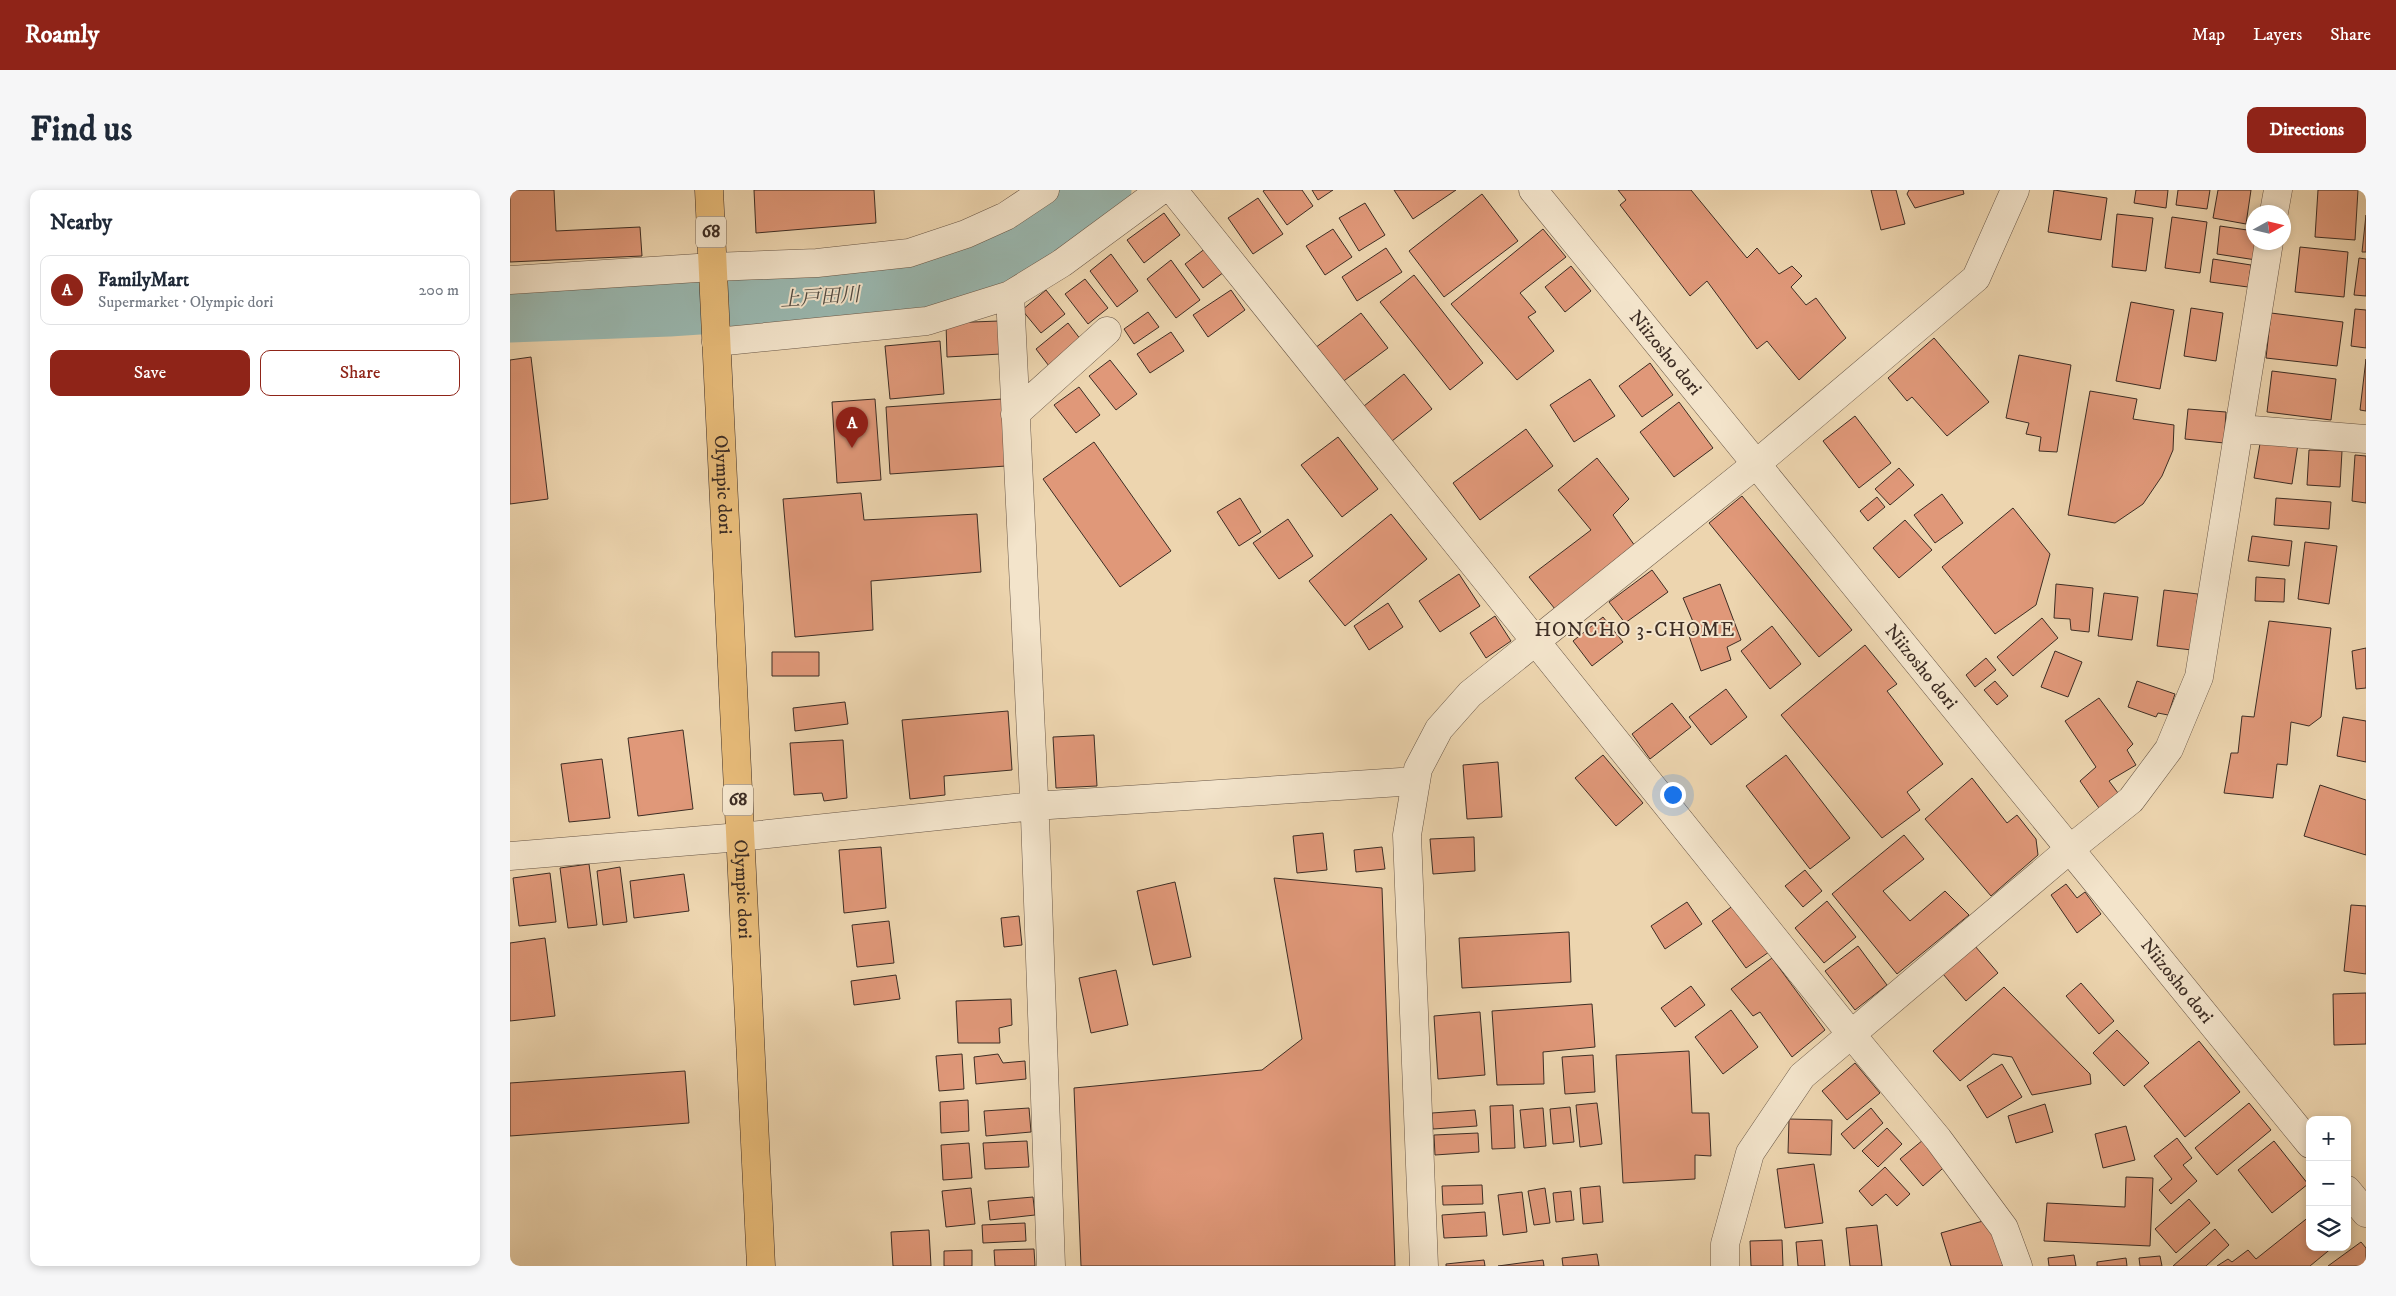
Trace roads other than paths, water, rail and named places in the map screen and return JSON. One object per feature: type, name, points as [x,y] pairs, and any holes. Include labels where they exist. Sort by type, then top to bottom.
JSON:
[{"type":"main road","name":"68","points":[[709,190],[716,337]]},
{"type":"main road","name":"Olympic dori","points":[[716,337],[761,1266]]},
{"type":"street","points":[[1003,190],[1006,216]]},
{"type":"street","points":[[510,280],[817,263],[909,253],[966,234],[1006,216],[1045,190]]},
{"type":"street","points":[[716,337],[927,321],[1010,295],[1062,263],[1161,190]]},
{"type":"street","points":[[1173,190],[1851,1034],[1938,1138],[2004,1228],[2018,1266]]},
{"type":"street","name":"Niizosho dori","points":[[1532,190],[1755,466],[2306,1139]]},
{"type":"street","points":[[1424,1266],[1407,835],[1418,770],[1439,729],[1470,694],[1755,466],[1976,278],[2015,190]]},
{"type":"street","points":[[2275,205],[2278,190]]},
{"type":"street","points":[[1725,1266],[1725,1244],[1750,1153],[1802,1076],[2130,800],[2168,748],[2199,678],[2268,250]]},
{"type":"street","points":[[1010,295],[1034,806],[1051,1266]]},
{"type":"street","points":[[1015,414],[1106,331]]},
{"type":"street","points":[[2240,428],[2366,440]]},
{"type":"street","points":[[510,856],[740,837],[1034,806],[1416,781]]},
{"type":"street","points":[[2351,1195],[2366,1213]]},
{"type":"waterway","name":"上戸田川","points":[[510,315],[669,309],[865,296],[973,274],[1047,231],[1104,190]]},
{"type":"place","name":"FamilyMart","points":[[852,448]]},
{"type":"district","name":"HONCHO 3-CHOME","points":[[1635,630]]}]
